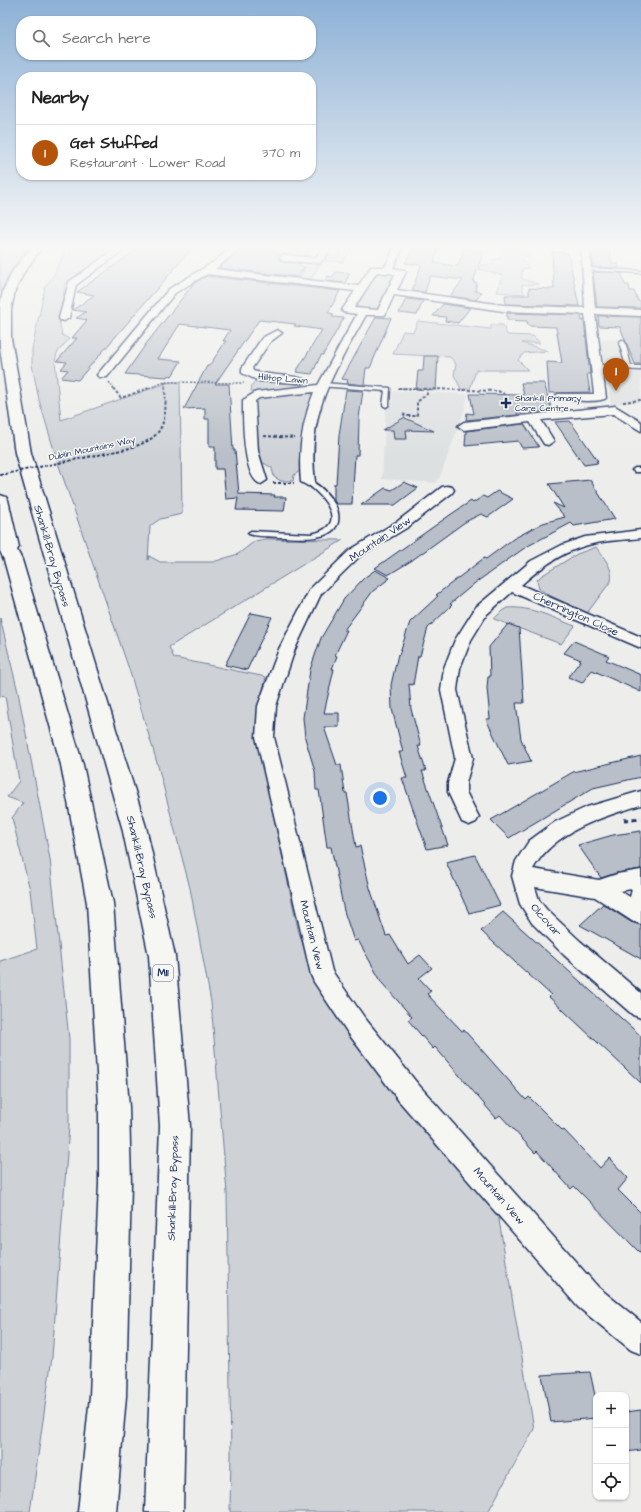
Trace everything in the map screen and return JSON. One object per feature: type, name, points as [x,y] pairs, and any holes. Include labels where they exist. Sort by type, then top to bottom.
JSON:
[{"type":"highway","name":"Shankill-Bray Bypass","points":[[4,317],[5,338],[23,453],[134,827],[162,956],[175,1126],[164,1512]]},
{"type":"highway","points":[[0,377],[23,453]]},
{"type":"highway","points":[[0,500],[12,560],[72,765],[100,903],[113,1099],[115,1183],[108,1396],[97,1512]]},
{"type":"highway","points":[[0,532],[12,560]]},
{"type":"street","points":[[103,375],[151,317]]},
{"type":"street","points":[[308,482],[305,467],[307,438],[312,413],[322,385],[360,317]]},
{"type":"street","points":[[562,396],[600,398],[591,317]]},
{"type":"street","name":"Hilltop Lawn","points":[[277,333],[266,340],[247,368],[248,372],[254,377],[322,385]]},
{"type":"street","points":[[261,480],[254,466],[249,435],[249,400],[256,394],[322,385]]},
{"type":"street","points":[[464,426],[564,414],[614,410],[641,427]]},
{"type":"street","points":[[534,418],[548,441]]},
{"type":"street","name":"Mountain View","points":[[447,490],[403,524],[355,553],[315,592],[287,649],[267,706],[265,737],[322,975],[356,1026],[408,1092],[588,1297],[641,1340]]},
{"type":"street","points":[[469,817],[457,792],[457,783],[464,758],[449,690],[452,668],[463,640],[481,611],[536,564],[567,548],[590,540],[641,534]]},
{"type":"street","name":"Cherrington Close","points":[[511,586],[641,643]]},
{"type":"street","points":[[641,798],[594,812],[562,828],[536,847],[523,867],[522,876],[599,889],[640,914],[641,891]]},
{"type":"street","name":"Olcovar","points":[[522,876],[530,904],[539,916],[572,948],[641,1007]]},
{"type":"street","points":[[599,889],[617,883],[641,879]]},
{"type":"lane","points":[[622,342],[629,368]]},
{"type":"lane","points":[[596,366],[641,368]]},
{"type":"lane","points":[[322,385],[388,389],[386,405]]},
{"type":"lane","points":[[251,533],[311,536],[321,534],[332,528],[336,518],[331,503],[319,489],[308,482]]},
{"type":"path","points":[[103,375],[121,398],[165,382],[244,383],[254,377]]},
{"type":"path","name":"Dublin Mountains Way","points":[[0,475],[137,448],[158,435],[164,426],[165,382]]},
{"type":"path","points":[[388,389],[498,391],[504,394]]},
{"type":"path","points":[[403,414],[406,416],[416,416],[417,402],[427,394],[427,390]]},
{"type":"path","points":[[249,435],[307,438]]},
{"type":"path","points":[[261,480],[271,483],[308,482]]},
{"type":"shaded area","points":[[39,317],[60,317],[62,335],[69,339],[57,353],[55,361],[61,420],[170,382],[180,382],[182,514],[160,519],[150,526],[148,560],[149,556],[160,562],[213,562],[238,554],[255,541],[266,539],[343,540],[169,647],[174,658],[266,677],[258,709],[260,753],[298,929],[313,977],[496,1202],[534,1429],[488,1512],[230,1512],[231,1453],[227,1193],[211,1002],[190,888],[158,766],[129,669],[57,460],[39,400],[32,365],[32,349]]},
{"type":"shaded area","points":[[418,321],[491,329],[491,325],[503,325],[507,335],[533,336],[540,343],[522,343],[548,351],[524,353],[518,360],[528,370],[476,370],[470,389],[461,389],[454,375],[456,364],[450,357],[393,354],[403,331],[413,332]]},
{"type":"shaded area","points":[[600,339],[641,341],[641,401],[611,405]]},
{"type":"shaded area","points":[[255,381],[312,386],[254,392],[251,391],[252,385]]},
{"type":"shaded area","points":[[313,390],[305,420],[301,444],[300,471],[294,475],[293,481],[281,481],[274,477],[272,468],[257,459],[253,402],[260,398]]},
{"type":"shaded area","points":[[393,391],[468,394],[464,411],[440,477],[435,483],[382,479],[386,407],[391,407]]},
{"type":"shaded area","points":[[596,547],[605,559],[612,576],[611,581],[587,613],[539,589],[537,580],[541,576],[577,554]]},
{"type":"shaded area","points":[[507,608],[533,611],[575,626],[561,644],[494,619]]},
{"type":"shaded area","points":[[0,618],[18,692],[50,859],[69,1039],[69,1126],[52,1357],[30,1512],[0,1512],[0,961],[37,949],[30,890],[12,818],[23,803],[7,797],[19,781],[5,696],[0,697]]},
{"type":"building","points":[[78,317],[133,317],[78,380],[61,378],[68,370],[61,369],[67,362],[57,361],[77,338],[72,338],[87,320],[76,318]]},
{"type":"building","points":[[168,317],[332,317],[344,318],[323,355],[321,355],[312,374],[296,372],[322,330],[294,326],[296,324],[259,320],[215,384],[229,384],[233,450],[235,450],[239,494],[275,495],[274,497],[286,497],[284,511],[236,510],[238,498],[226,499],[223,469],[215,469],[215,447],[209,447],[209,419],[205,419],[205,408],[184,409],[207,366],[209,366],[226,341],[223,341],[230,330],[180,324],[158,359],[181,361],[172,376],[168,375],[167,377],[125,374]]},
{"type":"building","points":[[376,317],[391,318],[370,368],[366,368],[364,385],[347,383],[348,380],[342,379]]},
{"type":"building","points":[[440,317],[463,317],[458,323],[445,321],[446,317]]},
{"type":"building","points":[[507,317],[581,317],[582,321],[584,320],[590,374],[587,374],[590,392],[549,393],[547,362],[562,363],[556,327],[528,326],[527,321],[507,320]]},
{"type":"building","points":[[598,317],[641,317],[641,364],[635,364],[620,327],[599,326]]},
{"type":"building","points":[[424,356],[438,356],[436,390],[416,389],[418,371],[423,371]]},
{"type":"building","points":[[521,383],[544,383],[552,411],[517,413],[518,415],[466,420],[467,413],[474,414],[470,394],[524,395]]},
{"type":"building","points":[[346,390],[363,391],[359,418],[358,455],[355,455],[352,504],[336,504],[334,500],[334,484],[336,484],[339,435]]},
{"type":"building","points":[[405,417],[434,431],[406,430],[407,439],[394,439],[393,430],[383,430]]},
{"type":"building","points":[[570,421],[598,463],[584,465],[555,422]]},
{"type":"building","points":[[524,424],[539,447],[522,448],[518,441],[465,446],[466,431]]},
{"type":"building","points":[[590,480],[615,519],[574,526],[571,523],[526,547],[475,583],[450,604],[452,605],[428,628],[420,656],[418,656],[413,685],[409,684],[411,709],[421,746],[418,746],[426,771],[422,771],[448,845],[427,849],[402,778],[407,778],[399,752],[403,752],[392,709],[391,685],[398,654],[399,655],[410,622],[438,596],[436,595],[484,558],[486,559],[513,539],[543,523],[565,517],[553,503],[564,508],[549,484]]},
{"type":"building","points":[[404,482],[418,488],[395,505],[361,505],[385,488],[392,490]]},
{"type":"building","points":[[497,491],[513,499],[488,517],[481,514],[465,522],[411,561],[388,575],[375,568],[471,501],[473,503],[483,496],[487,498]]},
{"type":"building","points":[[375,570],[390,578],[373,591],[344,630],[347,630],[335,655],[337,656],[332,669],[334,669],[324,713],[339,713],[339,727],[324,727],[337,765],[341,765],[356,847],[360,846],[370,888],[386,936],[390,935],[408,964],[420,955],[432,968],[419,978],[431,991],[427,994],[462,1031],[464,1030],[526,1100],[529,1097],[563,1131],[564,1130],[600,1168],[609,1158],[628,1178],[618,1190],[641,1213],[641,1254],[574,1186],[571,1189],[537,1151],[535,1153],[500,1115],[496,1118],[435,1047],[433,1049],[408,1020],[412,1017],[382,983],[358,940],[354,941],[344,911],[331,847],[327,847],[319,790],[316,790],[315,771],[305,738],[303,718],[310,670],[321,638],[344,599],[364,578]]},
{"type":"building","points":[[251,613],[272,617],[247,670],[225,665]]},
{"type":"building","points":[[508,624],[519,628],[524,703],[516,703],[521,739],[531,761],[508,765],[486,719],[490,719],[487,688],[488,677],[490,677],[489,647]]},
{"type":"building","points":[[574,641],[609,656],[606,660],[641,675],[641,692],[592,670],[582,683],[568,677],[581,660],[564,653]]},
{"type":"building","points":[[641,756],[641,777],[593,788],[509,838],[491,820],[573,772]]},
{"type":"building","points":[[641,831],[641,869],[617,873],[601,878],[578,845],[613,835]]},
{"type":"building","points":[[475,855],[500,905],[469,913],[446,862]]},
{"type":"building","points":[[603,904],[631,922],[641,925],[641,959],[580,925]]},
{"type":"building","points":[[503,912],[641,1036],[641,1083],[549,997],[551,995],[481,931]]},
{"type":"building","points":[[590,1372],[594,1392],[593,1392],[593,1418],[551,1422],[542,1375]]},
{"type":"building","points":[[641,1410],[641,1450],[629,1452],[629,1412]]},
{"type":"place","name":"Get Stuffed","points":[[616,391]]},
{"type":"place","name":"Shankill Primary Care Centre","points":[[506,403]]}]
